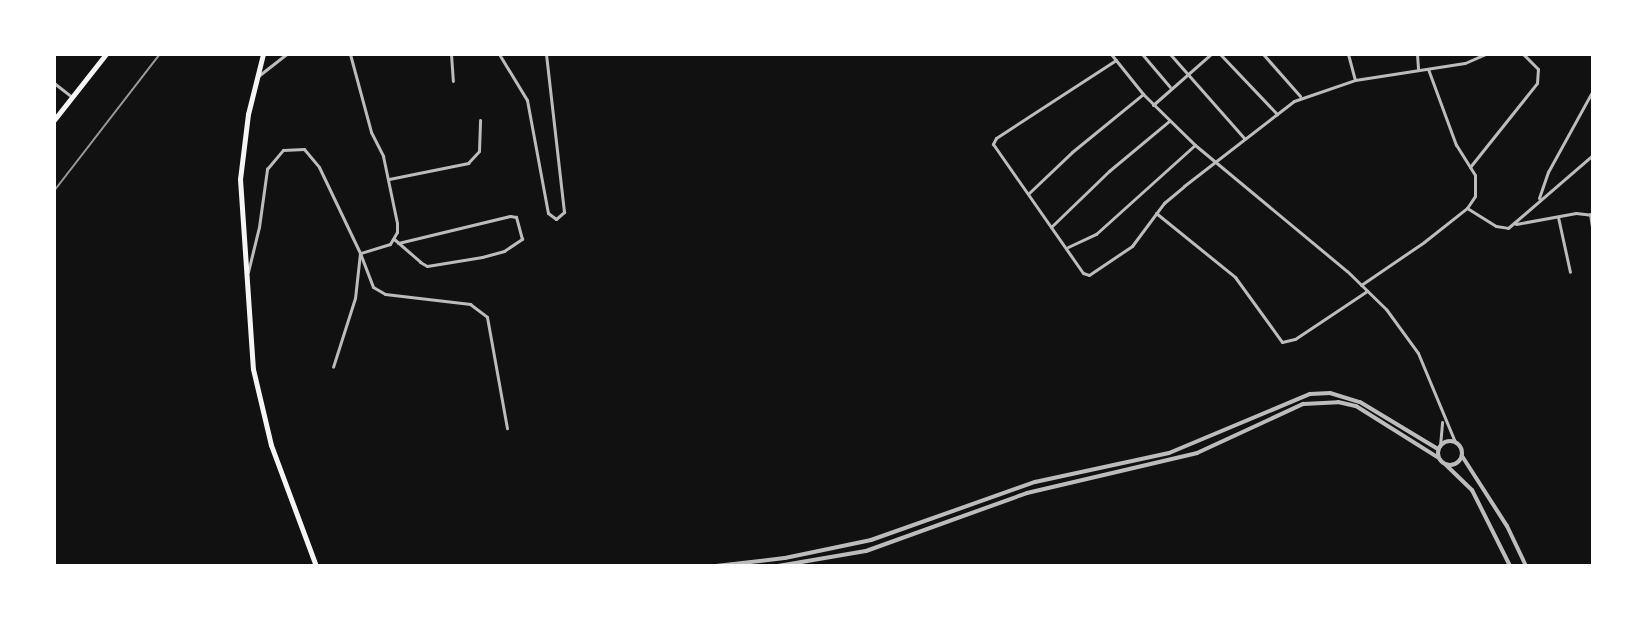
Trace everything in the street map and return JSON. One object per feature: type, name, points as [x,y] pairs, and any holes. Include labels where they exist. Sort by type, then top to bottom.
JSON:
[{"type":"main road","points":[[54,120],[106,54]]},
{"type":"main road","points":[[263,54],[255,78],[240,179],[259,406],[316,566]]},
{"type":"street","points":[[255,78],[286,54]]},
{"type":"street","points":[[350,54],[388,179],[397,223],[396,241]]},
{"type":"street","points":[[451,54],[453,81]]},
{"type":"street","points":[[499,54],[527,100],[548,213],[556,219],[564,212],[546,54]]},
{"type":"street","points":[[1111,54],[1169,121],[1361,285],[1412,343],[1462,456],[1507,526],[1526,566]]},
{"type":"street","points":[[1142,54],[1170,87]]},
{"type":"street","points":[[1170,54],[1246,140]]},
{"type":"street","points":[[1153,105],[1211,54]]},
{"type":"street","points":[[1220,54],[1277,114]]},
{"type":"street","points":[[1263,54],[1301,98]]},
{"type":"street","points":[[1348,54],[1355,80]]},
{"type":"street","points":[[1417,54],[1418,70]]},
{"type":"street","points":[[1116,60],[993,141],[994,147],[1083,273],[1092,275],[1132,246],[1156,213],[1214,162],[1301,98],[1355,80],[1465,63],[1485,54]]},
{"type":"street","points":[[1470,167],[1537,83],[1538,69],[1523,54]]},
{"type":"street","points":[[1361,285],[1467,208],[1476,190],[1470,167],[1456,145],[1428,69]]},
{"type":"street","points":[[54,83],[72,97]]},
{"type":"street","points":[[1537,202],[1548,172],[1593,90]]},
{"type":"street","points":[[1029,193],[1072,152],[1143,94]]},
{"type":"street","points":[[388,179],[468,163],[479,151],[480,120]]},
{"type":"street","points":[[1051,227],[1109,171],[1169,121]]},
{"type":"street","points":[[1067,248],[1096,234],[1195,145]]},
{"type":"street","points":[[247,275],[259,227],[267,169],[275,155],[293,147],[304,149],[319,167],[379,293],[470,304],[487,317],[507,428]]},
{"type":"street","points":[[1516,224],[1593,155]]},
{"type":"street","points":[[1467,208],[1501,228],[1592,214],[1593,233]]},
{"type":"street","points":[[1156,213],[1235,277],[1284,342],[1367,291]]},
{"type":"street","points":[[360,253],[396,241],[510,216],[516,217],[522,237],[521,242],[504,251],[427,266],[396,241]]},
{"type":"street","points":[[1558,217],[1570,272]]},
{"type":"street","points":[[333,367],[357,289],[360,253]]},
{"type":"street","points":[[716,566],[785,558],[871,540],[1035,482],[1169,453],[1310,394],[1330,393],[1360,402],[1439,447]]},
{"type":"street","points":[[778,566],[866,551],[1027,493],[1197,453],[1303,404],[1338,402],[1356,406],[1439,458],[1472,490],[1510,566]]},
{"type":"street","points":[[1439,458],[1443,418]]},
{"type":"street","points":[[1439,447],[1447,441],[1455,442]]},
{"type":"street","points":[[1446,465],[1457,463],[1462,456]]},
{"type":"railway","points":[[54,191],[160,54]]}]
